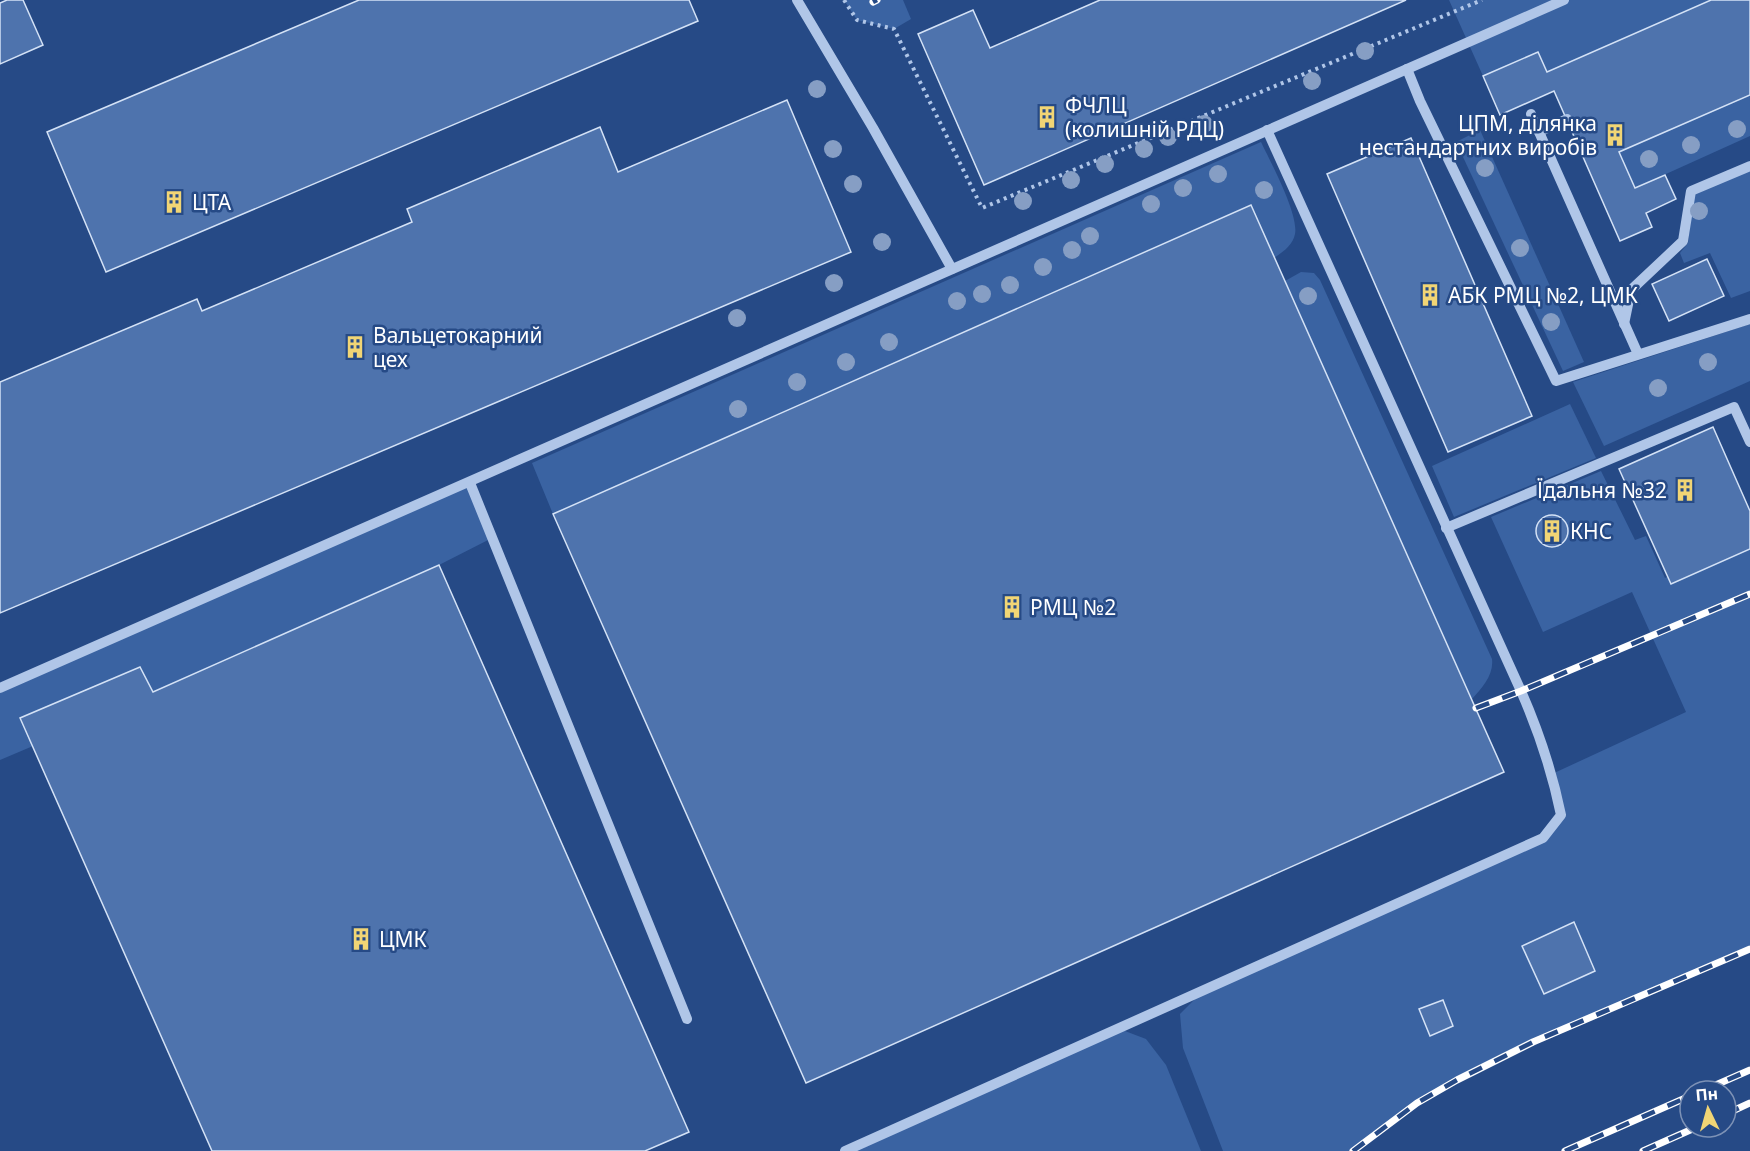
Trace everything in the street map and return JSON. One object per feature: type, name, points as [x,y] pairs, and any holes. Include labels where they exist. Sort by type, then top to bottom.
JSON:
[{"type":"lane","points":[[797,0],[873,128],[952,269]]},
{"type":"lane","points":[[0,688],[1564,0]]},
{"type":"lane","points":[[1407,69],[1425,112],[1556,381],[1750,319]]},
{"type":"lane","points":[[1531,114],[1638,354]]},
{"type":"lane","points":[[1539,132],[1567,119]]},
{"type":"lane","points":[[845,1151],[1543,838],[1561,815],[1540,735],[1267,130]]},
{"type":"lane","points":[[1624,324],[1631,290],[1683,241],[1691,191],[1750,166]]},
{"type":"lane","points":[[1446,528],[1734,407],[1750,442]]},
{"type":"lane","points":[[470,483],[687,1019]]},
{"type":"path","points":[[844,0],[857,20],[894,29],[982,208],[1482,0]]},
{"type":"shaded area","points":[[844,0],[903,0],[911,19],[894,29],[857,20]]},
{"type":"shaded area","points":[[1449,0],[1711,0],[1547,72],[1538,52],[1483,76]]},
{"type":"shaded area","points":[[1750,95],[1750,136],[1635,188],[1619,152]]},
{"type":"shaded area","points":[[1480,130],[1584,362],[1563,371],[1456,142]]},
{"type":"shaded area","points":[[1261,142],[1283,188],[1295,225],[1292,242],[1274,258],[1250,205],[553,514],[532,463]]},
{"type":"shaded area","points":[[1750,169],[1750,291],[1731,298],[1710,253],[1684,263],[1680,253],[1688,243],[1694,193]]},
{"type":"shaded area","points":[[1301,272],[1314,273],[1320,280],[1492,659],[1489,676],[1472,699],[1285,281]]},
{"type":"shaded area","points":[[1750,324],[1750,381],[1604,446],[1573,382]]},
{"type":"shaded area","points":[[1570,404],[1596,458],[1454,517],[1432,466]]},
{"type":"shaded area","points":[[1601,471],[1635,540],[1646,536],[1665,578],[1667,577],[1671,584],[1750,549],[1750,949],[1533,1042],[1457,1080],[1417,1103],[1353,1151],[1223,1151],[1183,1048],[1180,1014],[1206,988],[1543,838],[1561,815],[1552,774],[1686,712],[1632,592],[1543,632],[1491,517]]},
{"type":"shaded area","points":[[470,483],[492,538],[439,565],[153,692],[139,667],[21,718],[33,746],[0,760],[0,688]]},
{"type":"shaded area","points":[[1117,1028],[1146,1039],[1166,1065],[1201,1151],[845,1151]]},
{"type":"building","points":[[7,0],[23,0],[43,45],[0,64],[0,3]]},
{"type":"building","name":"ЦТА","points":[[359,0],[689,0],[698,21],[106,272],[47,132]]},
{"type":"building","name":"ФЧЛЦ (колишній РДЦ)","points":[[1100,0],[1406,0],[984,185],[918,34],[973,10],[990,48]]},
{"type":"building","name":"ЦПМ, ділянка нестандартних виробів","points":[[1711,0],[1750,0],[1750,95],[1619,152],[1635,188],[1665,175],[1676,199],[1646,213],[1652,227],[1620,241],[1554,91],[1500,115],[1483,76],[1538,52],[1547,72]]},
{"type":"building","name":"Вальцетокарний цех","points":[[787,100],[851,252],[0,613],[0,382],[197,299],[202,311],[412,222],[407,209],[600,127],[618,172]]},
{"type":"building","name":"АБК РМЦ №2, ЦМК","points":[[1411,138],[1532,416],[1448,452],[1327,174]]},
{"type":"building","name":"РМЦ №2","points":[[1251,205],[1504,772],[806,1083],[553,514]]},
{"type":"building","points":[[1707,259],[1724,296],[1669,321],[1652,284]]},
{"type":"building","name":"Їдальня №32","points":[[1713,427],[1750,511],[1750,549],[1671,584],[1619,469]]},
{"type":"building","name":"КНС","points":[[1552,515],[1564,519],[1568,531],[1564,543],[1552,547],[1540,543],[1536,531],[1540,519]]},
{"type":"building","name":"ЦМК","points":[[439,565],[689,1132],[645,1151],[212,1151],[20,718],[140,667],[153,692]]},
{"type":"building","points":[[1574,922],[1595,971],[1544,994],[1522,946]]},
{"type":"building","points":[[1443,1000],[1453,1026],[1430,1036],[1419,1009]]},
{"type":"railway","points":[[873,2],[877,0]]},
{"type":"railway","points":[[1476,708],[1750,594]]},
{"type":"railway","points":[[1353,1151],[1417,1103],[1457,1080],[1533,1042],[1750,949]]},
{"type":"railway","points":[[1729,1079],[1750,1070]]},
{"type":"railway","points":[[1565,1151],[1678,1101]]},
{"type":"railway","points":[[1738,1108],[1750,1103]]},
{"type":"railway","points":[[1643,1151],[1678,1135]]},
{"type":"place","name":"ФЧЛЦ (колишній РДЦ)","points":[[1047,117]]},
{"type":"place","name":"ЦПМ, ділянка нестандартних виробів","points":[[1615,135]]},
{"type":"place","name":"ЦТА","points":[[174,202]]},
{"type":"place","name":"АБК РМЦ №2, ЦМК","points":[[1430,295]]},
{"type":"place","name":"Вальцетокарний цех","points":[[355,347]]},
{"type":"place","name":"Їдальня №32","points":[[1685,490]]},
{"type":"place","name":"КНС","points":[[1552,531]]},
{"type":"place","name":"РМЦ №2","points":[[1012,607]]},
{"type":"place","name":"ЦМК","points":[[361,939]]}]
